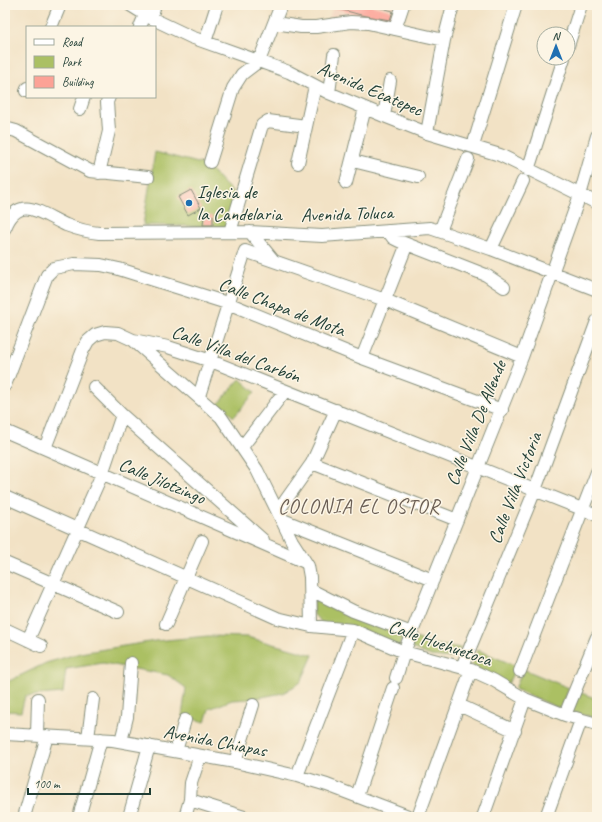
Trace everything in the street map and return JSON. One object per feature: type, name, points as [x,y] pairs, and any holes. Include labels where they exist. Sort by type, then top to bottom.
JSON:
[{"type":"street","points":[[51,26],[60,5]]},
{"type":"street","name":"Avenida Ecatepec","points":[[130,5],[148,17],[205,42],[289,72],[315,86],[384,116],[427,133],[500,155],[525,175],[580,195],[597,203]]},
{"type":"street","points":[[141,26],[155,5]]},
{"type":"street","points":[[205,42],[217,5]]},
{"type":"street","points":[[210,162],[233,88],[242,74],[259,61],[281,5]]},
{"type":"street","points":[[395,29],[404,5]]},
{"type":"street","points":[[427,133],[444,40],[453,5]]},
{"type":"street","points":[[473,146],[516,5]]},
{"type":"street","points":[[574,26],[581,5]]},
{"type":"street","points":[[274,23],[301,27],[316,27],[351,22],[368,23],[444,40]]},
{"type":"street","points":[[329,92],[334,56]]},
{"type":"street","points":[[491,249],[525,175],[561,66]]},
{"type":"street","points":[[384,116],[390,80]]},
{"type":"street","points":[[298,163],[315,86]]},
{"type":"street","points":[[80,108],[84,98]]},
{"type":"street","points":[[99,173],[109,131],[107,102],[109,98]]},
{"type":"street","points":[[346,183],[353,161],[365,108]]},
{"type":"street","points":[[230,232],[262,125],[268,121],[306,126]]},
{"type":"street","points":[[5,128],[16,131],[82,168],[99,173],[148,177]]},
{"type":"street","name":"Calle Villa De Allende","points":[[357,796],[404,652],[522,357],[580,195],[597,136]]},
{"type":"street","points":[[440,231],[468,159]]},
{"type":"street","points":[[353,161],[418,177]]},
{"type":"street","name":"Avenida Toluca","points":[[5,228],[13,214],[22,209],[33,208],[66,224],[93,232],[250,232],[322,236],[430,228],[491,249],[597,290]]},
{"type":"street","points":[[388,231],[393,238],[486,275],[504,288]]},
{"type":"street","points":[[250,232],[274,261]]},
{"type":"street","points":[[362,358],[407,244]]},
{"type":"street","points":[[199,396],[230,304],[245,251],[385,300],[522,357]]},
{"type":"street","points":[[87,255],[119,270]]},
{"type":"street","name":"Calle Chapa de Mota","points":[[5,385],[47,275],[54,268],[74,264],[101,265],[230,304],[362,358],[502,410]]},
{"type":"street","name":"Calle Villa Victoria","points":[[418,817],[459,705],[467,669],[597,321]]},
{"type":"street","name":"Calle Villa del Carbón","points":[[45,448],[83,350],[88,341],[95,335],[105,332],[118,333],[133,340],[168,347],[211,361],[597,515]]},
{"type":"street","points":[[133,340],[222,417],[257,470],[292,541],[308,566],[311,626]]},
{"type":"street","points":[[94,387],[122,415],[277,550],[288,552],[291,548],[292,541]]},
{"type":"street","points":[[242,447],[285,391]]},
{"type":"street","points":[[280,515],[312,463],[336,410]]},
{"type":"street","points":[[28,640],[102,474],[122,415]]},
{"type":"street","name":"Calle Jilotzingo","points":[[5,431],[305,562]]},
{"type":"street","points":[[312,463],[457,520]]},
{"type":"street","points":[[520,671],[597,472]]},
{"type":"street","points":[[5,497],[186,577]]},
{"type":"street","points":[[280,515],[433,580]]},
{"type":"street","points":[[166,624],[202,541]]},
{"type":"street","points":[[5,563],[118,612]]},
{"type":"street","name":"Calle Huehuetoca","points":[[186,577],[278,618],[311,626],[353,630],[404,652],[467,669],[493,680],[525,699],[565,715],[597,724]]},
{"type":"street","points":[[310,590],[353,611],[412,633]]},
{"type":"street","points":[[5,630],[41,646]]},
{"type":"street","points":[[297,776],[353,630]]},
{"type":"street","points":[[565,715],[597,637]]},
{"type":"street","points":[[121,741],[128,711],[131,663]]},
{"type":"street","points":[[24,817],[42,736],[38,699]]},
{"type":"street","points":[[88,738],[93,699]]},
{"type":"street","points":[[483,817],[515,731],[525,699]]},
{"type":"street","points":[[236,762],[253,705]]},
{"type":"street","points":[[459,705],[515,731]]},
{"type":"street","points":[[176,751],[185,720]]},
{"type":"street","points":[[546,817],[581,720]]},
{"type":"street","name":"Avenida Chiapas","points":[[5,734],[121,741],[236,762],[297,776],[357,796],[411,817]]},
{"type":"street","points":[[79,817],[101,739]]},
{"type":"street","points":[[129,817],[149,746]]},
{"type":"street","points":[[185,817],[190,800],[191,783],[200,756]]},
{"type":"street","points":[[190,800],[244,817]]},
{"type":"shaded area","points":[[333,5],[401,5],[394,25],[328,22]]},
{"type":"green space","points":[[155,152],[206,165],[236,196],[231,227],[143,225]]},
{"type":"green space","points":[[240,379],[255,392],[234,417],[218,404]]},
{"type":"green space","points":[[314,595],[404,634],[399,646],[322,623],[314,615]]},
{"type":"green space","points":[[208,636],[247,637],[313,655],[301,682],[283,693],[251,699],[232,700],[209,709],[205,722],[182,716],[186,688],[168,675],[103,663],[66,669],[63,693],[25,696],[21,712],[5,711],[5,683],[46,663],[80,653],[155,641]]},
{"type":"green space","points":[[416,638],[432,644],[461,648],[451,658],[431,656],[412,648]]},
{"type":"green space","points":[[478,650],[516,666],[508,684],[471,665]]},
{"type":"green space","points":[[523,669],[569,688],[561,709],[515,689]]},
{"type":"green space","points":[[579,692],[597,699],[597,718],[571,712]]},
{"type":"building","points":[[332,5],[370,5],[393,11],[390,20],[361,15],[332,7]]},
{"type":"building","name":"Iglesia de la Candelaria","points":[[191,190],[201,208],[188,215],[178,197]]},
{"type":"building","points":[[204,215],[213,216],[213,225],[203,225]]},
{"type":"place","name":"Iglesia de la Candelaria","points":[[189,203]]},
{"type":"district","name":"COLONIA EL OSTOR","points":[[359,506]]}]
